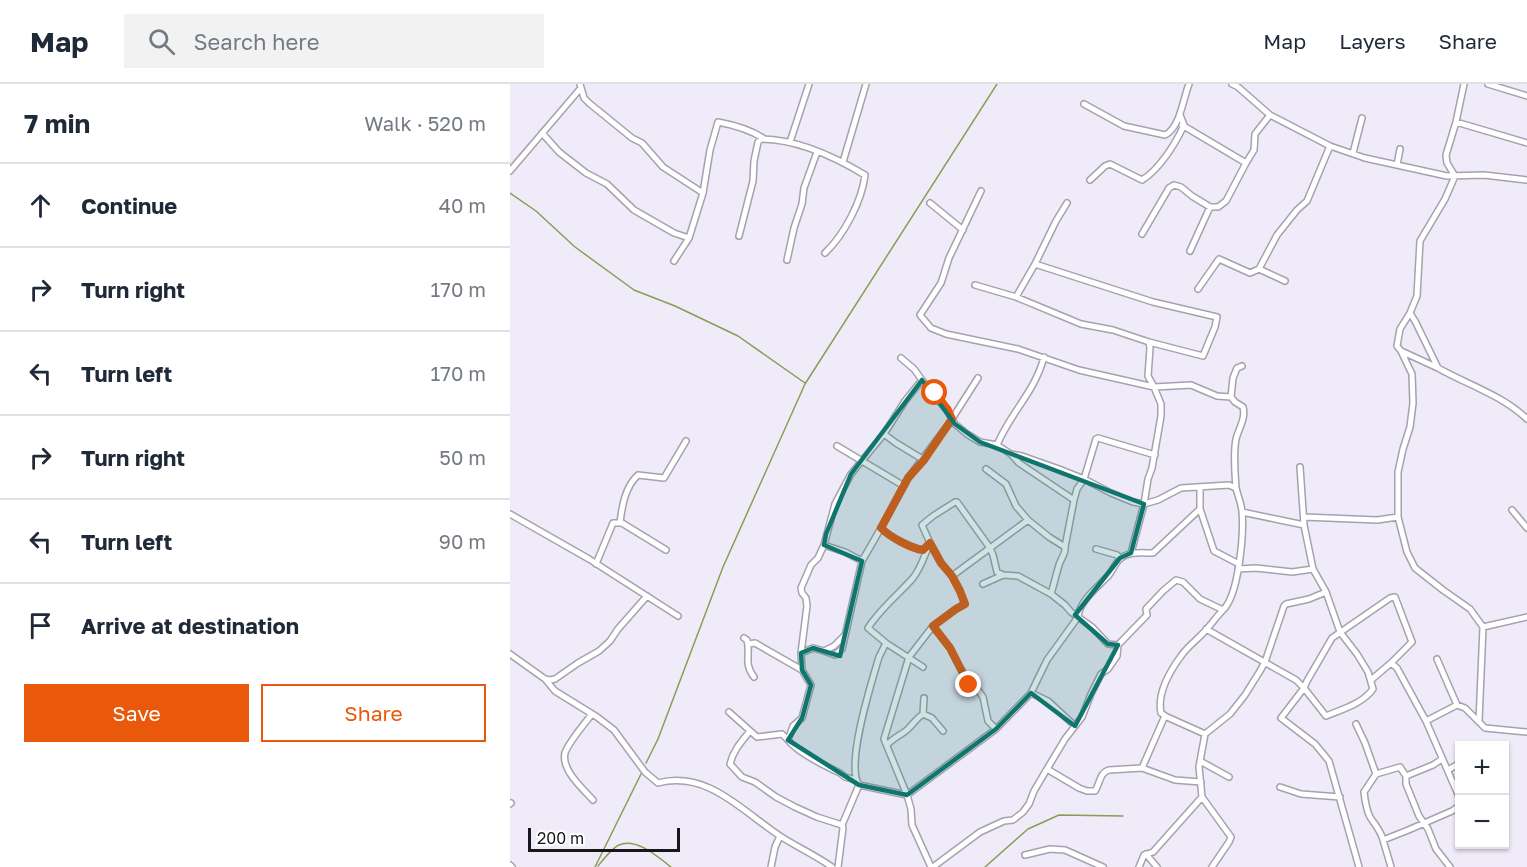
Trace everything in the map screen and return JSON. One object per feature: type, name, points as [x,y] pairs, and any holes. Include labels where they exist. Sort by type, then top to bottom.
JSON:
[{"type":"street","points":[[790,142],[809,84]]},
{"type":"street","points":[[843,162],[866,84]]},
{"type":"street","points":[[1084,104],[1124,126],[1165,135],[1170,133],[1180,115],[1189,84]]},
{"type":"street","points":[[1455,176],[1447,163],[1446,155],[1464,84]]},
{"type":"street","points":[[1488,84],[1527,96]]},
{"type":"street","points":[[1236,85],[1270,115],[1330,146],[1365,158],[1446,176],[1484,175],[1527,180]]},
{"type":"street","points":[[510,171],[580,87]]},
{"type":"street","points":[[580,87],[584,98],[589,103],[632,138],[642,143],[663,167],[703,193]]},
{"type":"street","points":[[1090,180],[1110,164],[1142,180],[1149,176],[1177,142],[1184,126],[1180,115]]},
{"type":"street","points":[[1142,234],[1169,188],[1174,185],[1181,187],[1210,207],[1218,207],[1226,201],[1254,150],[1255,134],[1270,115]]},
{"type":"street","points":[[1353,153],[1362,118]]},
{"type":"street","points":[[674,261],[689,238],[703,193],[718,122],[733,124],[765,139]]},
{"type":"street","points":[[1456,122],[1527,142]]},
{"type":"street","points":[[1175,123],[1184,126],[1246,163]]},
{"type":"street","points":[[542,133],[559,152],[586,173],[606,184],[633,210],[674,233],[689,238]]},
{"type":"street","points":[[739,236],[753,181],[758,142],[765,139],[790,142],[843,162],[865,175],[864,186],[856,206],[836,243],[825,253]]},
{"type":"street","points":[[1198,289],[1219,259],[1250,273],[1259,269],[1277,235],[1307,201],[1330,146]]},
{"type":"street","points":[[1397,165],[1400,149]]},
{"type":"street","points":[[787,260],[804,188],[817,152]]},
{"type":"street","points":[[1455,176],[1445,199],[1420,241],[1417,296],[1400,329],[1397,346],[1412,374],[1413,403],[1410,427],[1402,448],[1398,472],[1398,517],[1407,552],[1415,568],[1470,609],[1483,627],[1479,721]]},
{"type":"street","points":[[981,191],[949,258],[941,283],[920,315],[931,328],[946,334],[1018,349],[1079,370],[1154,387],[1191,385],[1217,396],[1231,397]]},
{"type":"street","points":[[930,203],[963,230]]},
{"type":"street","points":[[1016,297],[1067,203]]},
{"type":"street","points":[[1190,252],[1210,207]]},
{"type":"street","points":[[975,285],[1016,297],[1081,324],[1113,330],[1203,356],[1217,317],[1153,302],[1035,264]]},
{"type":"street","points":[[1259,269],[1285,281]]},
{"type":"street","points":[[1410,313],[1438,368]]},
{"type":"street","points":[[1131,553],[1155,455],[1161,416],[1161,404],[1148,376],[1149,342]]},
{"type":"street","points":[[1401,351],[1502,399],[1527,419]]},
{"type":"street","points":[[997,445],[1003,431],[1031,390],[1044,357]]},
{"type":"street","points":[[901,358],[914,369],[948,410],[955,424],[967,434],[980,442],[997,445],[1011,454],[1019,463],[1074,500]]},
{"type":"street","points":[[1205,734],[1167,717],[1161,713],[1159,706],[1165,682],[1181,655],[1228,605],[1239,566],[1242,512],[1234,466],[1236,441],[1244,410],[1231,397],[1233,378],[1237,368],[1242,366]]},
{"type":"street","points":[[801,653],[813,648],[835,655],[842,649],[862,561],[908,478],[924,460],[978,378]]},
{"type":"street","points":[[788,740],[793,726],[802,718],[811,685],[802,669],[801,653],[807,606],[801,588],[811,565],[818,558],[824,545],[836,504],[851,474],[863,462],[922,380]]},
{"type":"street","points":[[884,434],[924,460]]},
{"type":"street","points":[[1051,594],[1059,564],[1066,551],[1077,489],[1084,479],[1096,439],[1155,455]]},
{"type":"street","points":[[620,523],[625,497],[632,480],[638,475],[664,478],[686,441]]},
{"type":"street","points":[[837,446],[904,486]]},
{"type":"street","points":[[1011,454],[1059,469],[1111,493],[1144,504],[1158,500],[1181,488],[1229,485],[1236,488]]},
{"type":"street","points":[[1206,629],[1296,680],[1326,716],[1354,705],[1373,689],[1368,672],[1340,632],[1326,592],[1313,569],[1304,525],[1300,467]]},
{"type":"street","points":[[986,469],[1006,484],[1016,506],[1028,520],[1065,547]]},
{"type":"street","points":[[1200,487],[1200,509],[1214,551],[1239,566],[1292,572],[1313,569]]},
{"type":"street","points":[[1118,645],[1108,644],[1092,627],[1051,594],[1018,576],[997,572],[990,548],[957,502],[922,525],[941,563],[952,576],[965,604],[933,626],[909,657],[884,739],[908,795],[912,825],[932,867],[980,832],[1019,816],[1029,804],[1034,790],[1082,717],[1101,674],[1108,669],[1117,656],[1118,645],[1147,615],[1146,609],[1163,591],[1176,580],[1183,582],[1200,599],[1223,610]]},
{"type":"street","points":[[908,795],[996,729],[1031,693],[1047,660],[1078,616],[1078,610],[1094,589],[1110,574],[1120,558],[1131,553],[1153,553],[1200,509]]},
{"type":"street","points":[[1512,510],[1527,528]]},
{"type":"street","points":[[1242,512],[1304,525]]},
{"type":"street","points":[[510,514],[596,564],[678,616]]},
{"type":"street","points":[[1304,517],[1377,520],[1398,517]]},
{"type":"street","points":[[952,576],[1028,520]]},
{"type":"street","points":[[596,564],[613,523],[622,523],[666,550]]},
{"type":"street","points":[[881,528],[915,549],[923,550],[930,543]]},
{"type":"street","points":[[923,667],[886,644],[868,628],[884,607],[916,574],[930,543]]},
{"type":"street","points":[[824,545],[862,561]]},
{"type":"street","points":[[1095,549],[1117,555],[1120,558]]},
{"type":"street","points":[[983,584],[1003,574]]},
{"type":"street","points":[[1212,867],[1231,837],[1202,797],[1199,767],[1205,734],[1230,714],[1245,695],[1265,662],[1284,606],[1326,592]]},
{"type":"street","points":[[545,679],[555,679],[572,666],[599,651],[647,596]]},
{"type":"street","points":[[1359,867],[1329,760],[1315,744],[1281,718],[1304,688],[1332,638],[1390,598],[1395,597],[1412,642],[1371,680]]},
{"type":"street","points":[[1483,627],[1527,617]]},
{"type":"street","points":[[933,626],[950,648],[969,685],[978,690],[983,697],[988,721],[996,729]]},
{"type":"street","points":[[744,638],[749,644],[747,658],[754,677]]},
{"type":"street","points":[[749,644],[755,643],[802,669]]},
{"type":"street","points":[[838,867],[842,825],[857,782],[856,745],[873,676],[886,644]]},
{"type":"street","points":[[510,654],[545,679],[555,691],[614,730],[645,772],[658,783],[671,779],[704,785],[735,801],[780,836],[832,867]]},
{"type":"street","points":[[1437,659],[1457,705]]},
{"type":"street","points":[[1390,663],[1397,668],[1426,721],[1458,795]]},
{"type":"street","points":[[1031,693],[1048,701],[1075,726]]},
{"type":"street","points":[[923,714],[924,698]]},
{"type":"street","points":[[1426,721],[1457,705],[1466,708],[1485,728],[1527,732]]},
{"type":"street","points":[[729,712],[758,737],[782,735],[804,753],[845,777],[908,795]]},
{"type":"street","points":[[592,714],[564,755],[571,774],[593,800]]},
{"type":"street","points":[[887,745],[923,714]]},
{"type":"street","points":[[923,714],[932,718],[943,731]]},
{"type":"street","points":[[1142,768],[1164,718],[1167,717]]},
{"type":"street","points":[[1356,724],[1376,774]]},
{"type":"street","points":[[750,731],[736,747],[731,760],[730,764],[737,772],[795,807],[842,825]]},
{"type":"street","points":[[1406,776],[1442,759]]},
{"type":"street","points":[[1200,761],[1229,777]]},
{"type":"street","points":[[1448,770],[1455,766]]},
{"type":"street","points":[[1391,867],[1382,834],[1369,816],[1364,792],[1376,774],[1400,767],[1406,776],[1409,794],[1423,824],[1428,829],[1436,849],[1450,867]]},
{"type":"street","points":[[1047,769],[1087,791],[1095,791],[1104,771],[1142,768],[1175,780],[1201,782]]},
{"type":"street","points":[[1280,787],[1301,794],[1340,797]]},
{"type":"street","points":[[1138,867],[1142,857],[1153,852],[1202,797]]},
{"type":"street","points":[[1383,840],[1455,809]]},
{"type":"street","points":[[771,867],[780,836]]},
{"type":"street","points":[[1024,855],[1050,849],[1065,850],[1103,867]]},
{"type":"street","points":[[1146,854],[1157,867]]},
{"type":"highlighted area","points":[[922,380],[955,424],[980,442],[1144,504],[1131,553],[1120,558],[1075,615],[1108,644],[1118,645],[1075,726],[1031,693],[996,729],[907,795],[859,785],[788,740],[802,718],[811,685],[802,670],[801,653],[813,648],[840,656],[862,561],[824,545],[826,534],[851,474]]},
{"type":"waterway","points":[[646,763],[658,739],[723,567],[805,384],[997,84]]},
{"type":"waterway","points":[[510,193],[536,211],[575,247],[634,290],[675,306],[738,336],[805,383]]},
{"type":"waterway","points":[[595,867],[641,774]]},
{"type":"waterway","points":[[985,867],[1028,829],[1059,815],[1123,816]]},
{"type":"waterway","points":[[598,866],[613,849],[626,843],[647,849],[671,867]]},
{"type":"route","points":[[935,393],[952,419],[924,460],[908,478],[881,528],[915,549],[923,550],[930,543],[941,563],[952,576],[965,604],[933,626],[950,648],[969,685]]}]
